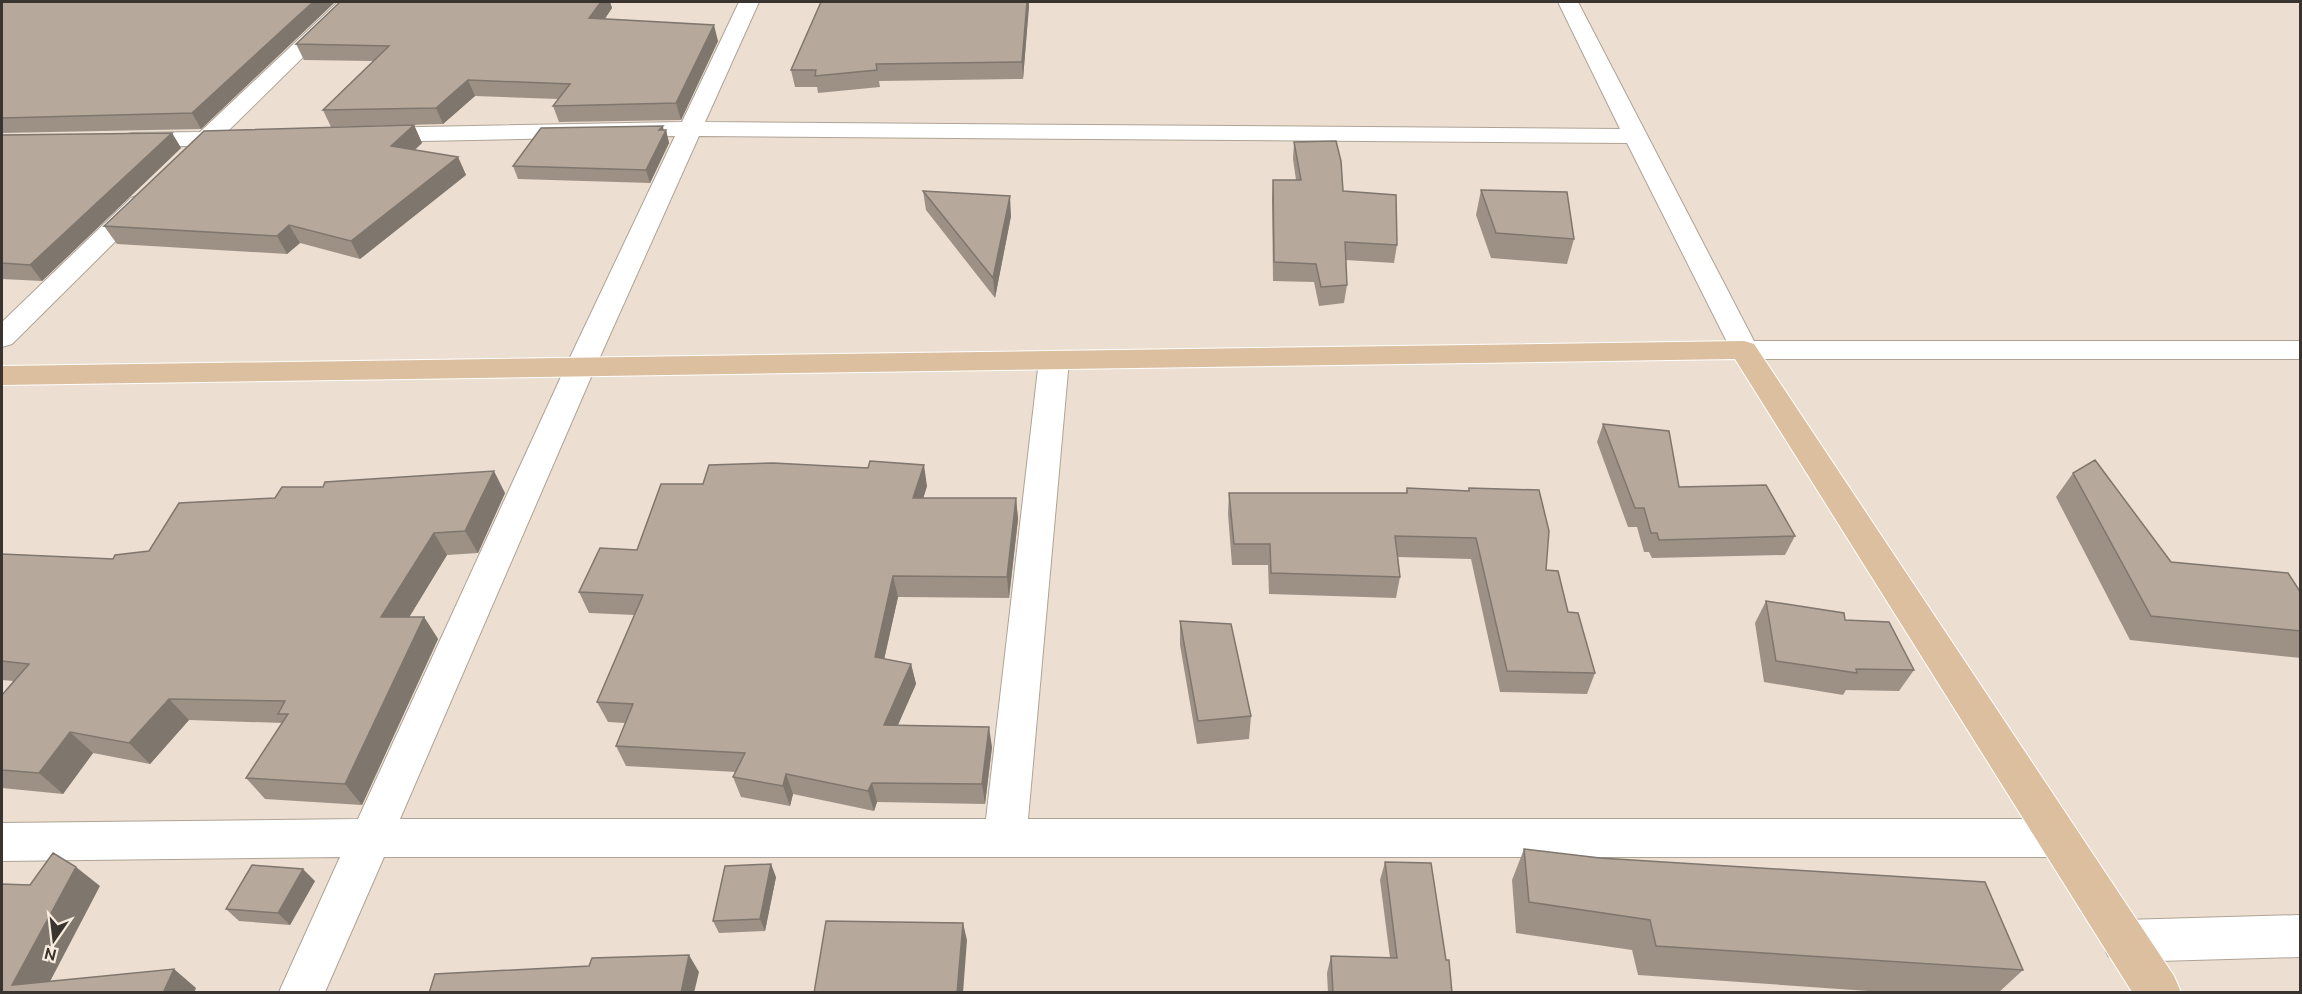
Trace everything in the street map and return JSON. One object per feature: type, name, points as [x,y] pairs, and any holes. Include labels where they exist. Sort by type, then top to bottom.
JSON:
[{"type":"main road","points":[[2,376],[1744,350],[2158,993]]},
{"type":"street","points":[[182,163],[349,2]]},
{"type":"street","points":[[302,993],[580,368],[749,2]]},
{"type":"street","points":[[1568,2],[1744,350],[2301,350]]},
{"type":"street","points":[[349,135],[690,129],[1636,136]]},
{"type":"street","points":[[104,140],[266,137]]},
{"type":"street","points":[[2,338],[156,188]]},
{"type":"street","points":[[1005,838],[1054,360]]},
{"type":"street","points":[[2,842],[371,838],[2058,838]]},
{"type":"street","points":[[2124,941],[2301,936]]},
{"type":"building","points":[[2,2],[313,2],[192,113],[2,118]]},
{"type":"building","points":[[340,2],[601,2],[589,18],[714,25],[676,103],[553,106],[570,84],[468,80],[436,108],[323,110],[389,46],[296,44]]},
{"type":"building","points":[[821,2],[1027,2],[1022,62],[876,64],[877,70],[815,76],[816,70],[791,70]]},
{"type":"building","points":[[414,125],[391,146],[458,157],[351,241],[289,225],[277,236],[104,226],[204,131]]},
{"type":"building","points":[[663,126],[659,130],[666,130],[646,170],[513,166],[541,128]]},
{"type":"building","points":[[172,133],[30,265],[2,263],[2,135]]},
{"type":"building","points":[[1336,141],[1341,161],[1343,191],[1396,195],[1397,245],[1345,242],[1347,285],[1321,287],[1316,264],[1274,262],[1273,180],[1301,180],[1294,142]]},
{"type":"building","points":[[1481,190],[1567,192],[1574,239],[1496,233]]},
{"type":"building","points":[[923,191],[1010,196],[993,278]]},
{"type":"building","points":[[1603,424],[1669,431],[1679,487],[1766,485],[1795,536],[1659,540],[1657,533],[1651,533],[1644,508],[1635,508]]},
{"type":"building","points":[[2095,460],[2171,562],[2288,573],[2301,593],[2301,631],[2151,616],[2073,473]]},
{"type":"building","points":[[870,461],[924,465],[913,498],[1016,498],[1007,577],[893,576],[875,657],[911,664],[884,725],[989,727],[982,784],[872,783],[868,791],[786,774],[783,786],[733,777],[745,753],[616,746],[633,704],[597,702],[643,595],[579,592],[600,548],[637,550],[661,484],[703,484],[709,465],[773,463],[868,468]]},
{"type":"building","points":[[494,471],[465,531],[434,533],[381,617],[424,617],[345,784],[246,778],[288,714],[278,714],[285,701],[169,699],[129,743],[70,732],[39,773],[2,770],[2,695],[29,664],[2,661],[2,554],[113,559],[115,555],[149,551],[179,503],[275,498],[282,487],[323,487],[325,482]]},
{"type":"building","points":[[1407,488],[1469,491],[1469,488],[1539,490],[1549,531],[1546,570],[1558,571],[1568,612],[1578,613],[1595,673],[1507,671],[1476,538],[1395,536],[1400,577],[1271,573],[1270,544],[1234,544],[1229,493],[1407,493]]},
{"type":"building","points":[[1766,601],[1844,613],[1845,620],[1889,622],[1914,670],[1856,669],[1857,673],[1776,661]]},
{"type":"building","points":[[1180,621],[1231,624],[1251,716],[1198,721]]},
{"type":"building","points":[[1524,849],[1600,858],[1985,882],[2023,970],[1656,946],[1650,920],[1529,902]]},
{"type":"building","points":[[53,853],[76,867],[12,985],[174,969],[163,993],[2,993],[2,884],[30,885]]},
{"type":"building","points":[[1385,862],[1431,863],[1446,960],[1449,960],[1452,993],[1333,993],[1331,956],[1397,958]]},
{"type":"building","points":[[771,864],[760,919],[713,921],[725,866]]},
{"type":"building","points":[[252,865],[303,869],[278,913],[226,909]]},
{"type":"building","points":[[826,921],[963,923],[957,993],[814,993]]},
{"type":"building","points":[[689,955],[681,993],[429,993],[435,974],[589,966],[592,958]]}]
